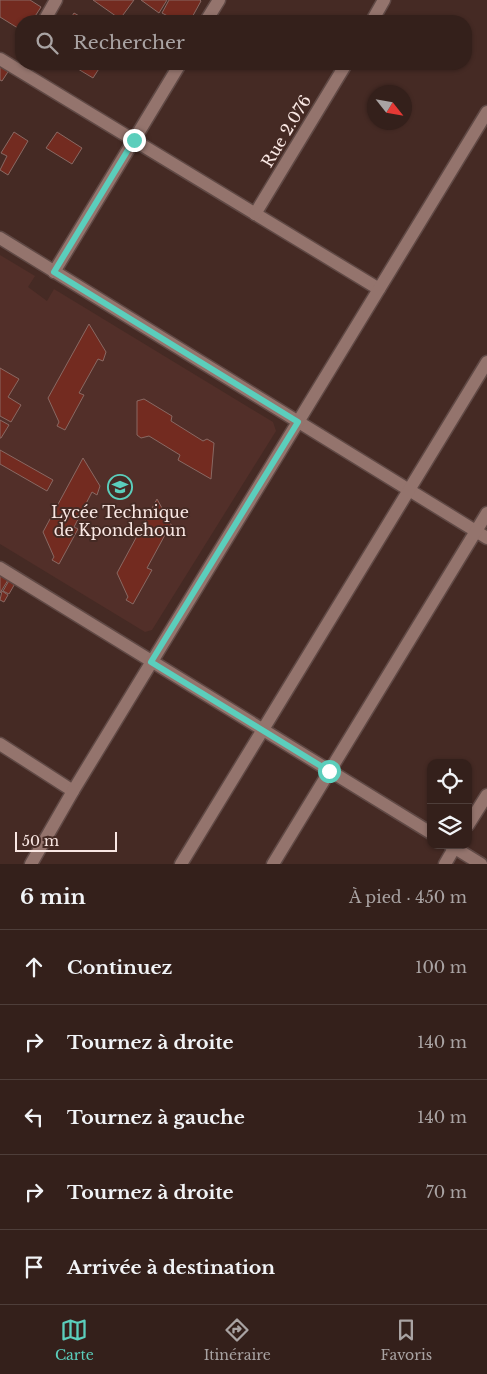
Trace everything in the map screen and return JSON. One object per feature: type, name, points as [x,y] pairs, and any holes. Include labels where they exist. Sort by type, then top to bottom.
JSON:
[{"type":"street","points":[[47,15],[56,0]]},
{"type":"street","points":[[210,15],[219,0]]},
{"type":"street","points":[[375,15],[384,0]]},
{"type":"street","points":[[0,59],[15,63]]},
{"type":"street","points":[[27,70],[134,140],[379,289]]},
{"type":"street","points":[[54,272],[176,70]]},
{"type":"street","name":"Rue 2.076","points":[[255,214],[342,70]]},
{"type":"street","points":[[31,864],[151,662],[487,112]]},
{"type":"street","points":[[0,238],[481,534]]},
{"type":"street","points":[[181,864],[487,362]]},
{"type":"street","points":[[273,864],[329,771],[481,534],[487,513]]},
{"type":"street","points":[[0,568],[427,831]]},
{"type":"street","points":[[0,744],[73,791]]},
{"type":"street","points":[[472,819],[487,795]]},
{"type":"street","points":[[445,864],[452,849]]},
{"type":"street","points":[[458,849],[481,864]]},
{"type":"shaded area","name":"Lycée Technique de Kpondehoun","points":[[0,255],[35,276],[28,287],[47,301],[54,289],[273,422],[276,431],[152,630],[145,632],[0,544]]},
{"type":"building","points":[[0,0],[30,0],[41,7],[36,15],[15,15],[15,26],[0,17]]},
{"type":"building","points":[[93,0],[134,0],[123,15],[114,15]]},
{"type":"building","points":[[141,0],[167,0],[159,13]]},
{"type":"building","points":[[169,0],[201,1],[193,15],[166,15],[162,13]]},
{"type":"building","points":[[0,56],[15,61],[2,81],[0,80]]},
{"type":"building","points":[[80,70],[98,70],[93,78]]},
{"type":"building","points":[[14,132],[28,141],[8,175],[0,170],[7,156],[1,153]]},
{"type":"building","points":[[57,132],[82,148],[72,164],[46,148]]},
{"type":"building","points":[[89,324],[106,352],[103,361],[98,359],[79,393],[84,395],[65,430],[57,426],[59,422],[48,398]]},
{"type":"building","points":[[0,368],[19,379],[8,397],[21,405],[11,422],[0,416]]},
{"type":"building","points":[[144,399],[172,416],[171,421],[203,441],[207,439],[214,443],[211,479],[178,460],[180,455],[149,436],[141,438],[137,435],[137,401]]},
{"type":"building","points":[[0,420],[9,425],[1,438],[0,438]]},
{"type":"building","points":[[0,450],[53,480],[47,491],[0,464]]},
{"type":"building","points":[[83,458],[100,486],[97,495],[92,492],[74,527],[78,529],[59,564],[52,560],[54,557],[43,532]]},
{"type":"building","points":[[157,499],[173,528],[170,535],[166,533],[147,568],[152,570],[133,604],[126,600],[128,597],[117,573]]},
{"type":"building","points":[[0,575],[8,580],[0,593]]},
{"type":"building","points":[[11,577],[17,580],[9,594],[3,591]]},
{"type":"building","points":[[2,591],[8,595],[4,602],[0,600]]},
{"type":"place","name":"Lycée Technique de Kpondehoun","points":[[120,487]]},
{"type":"route","points":[[134,140],[54,272],[298,422],[151,662],[329,771]]}]
